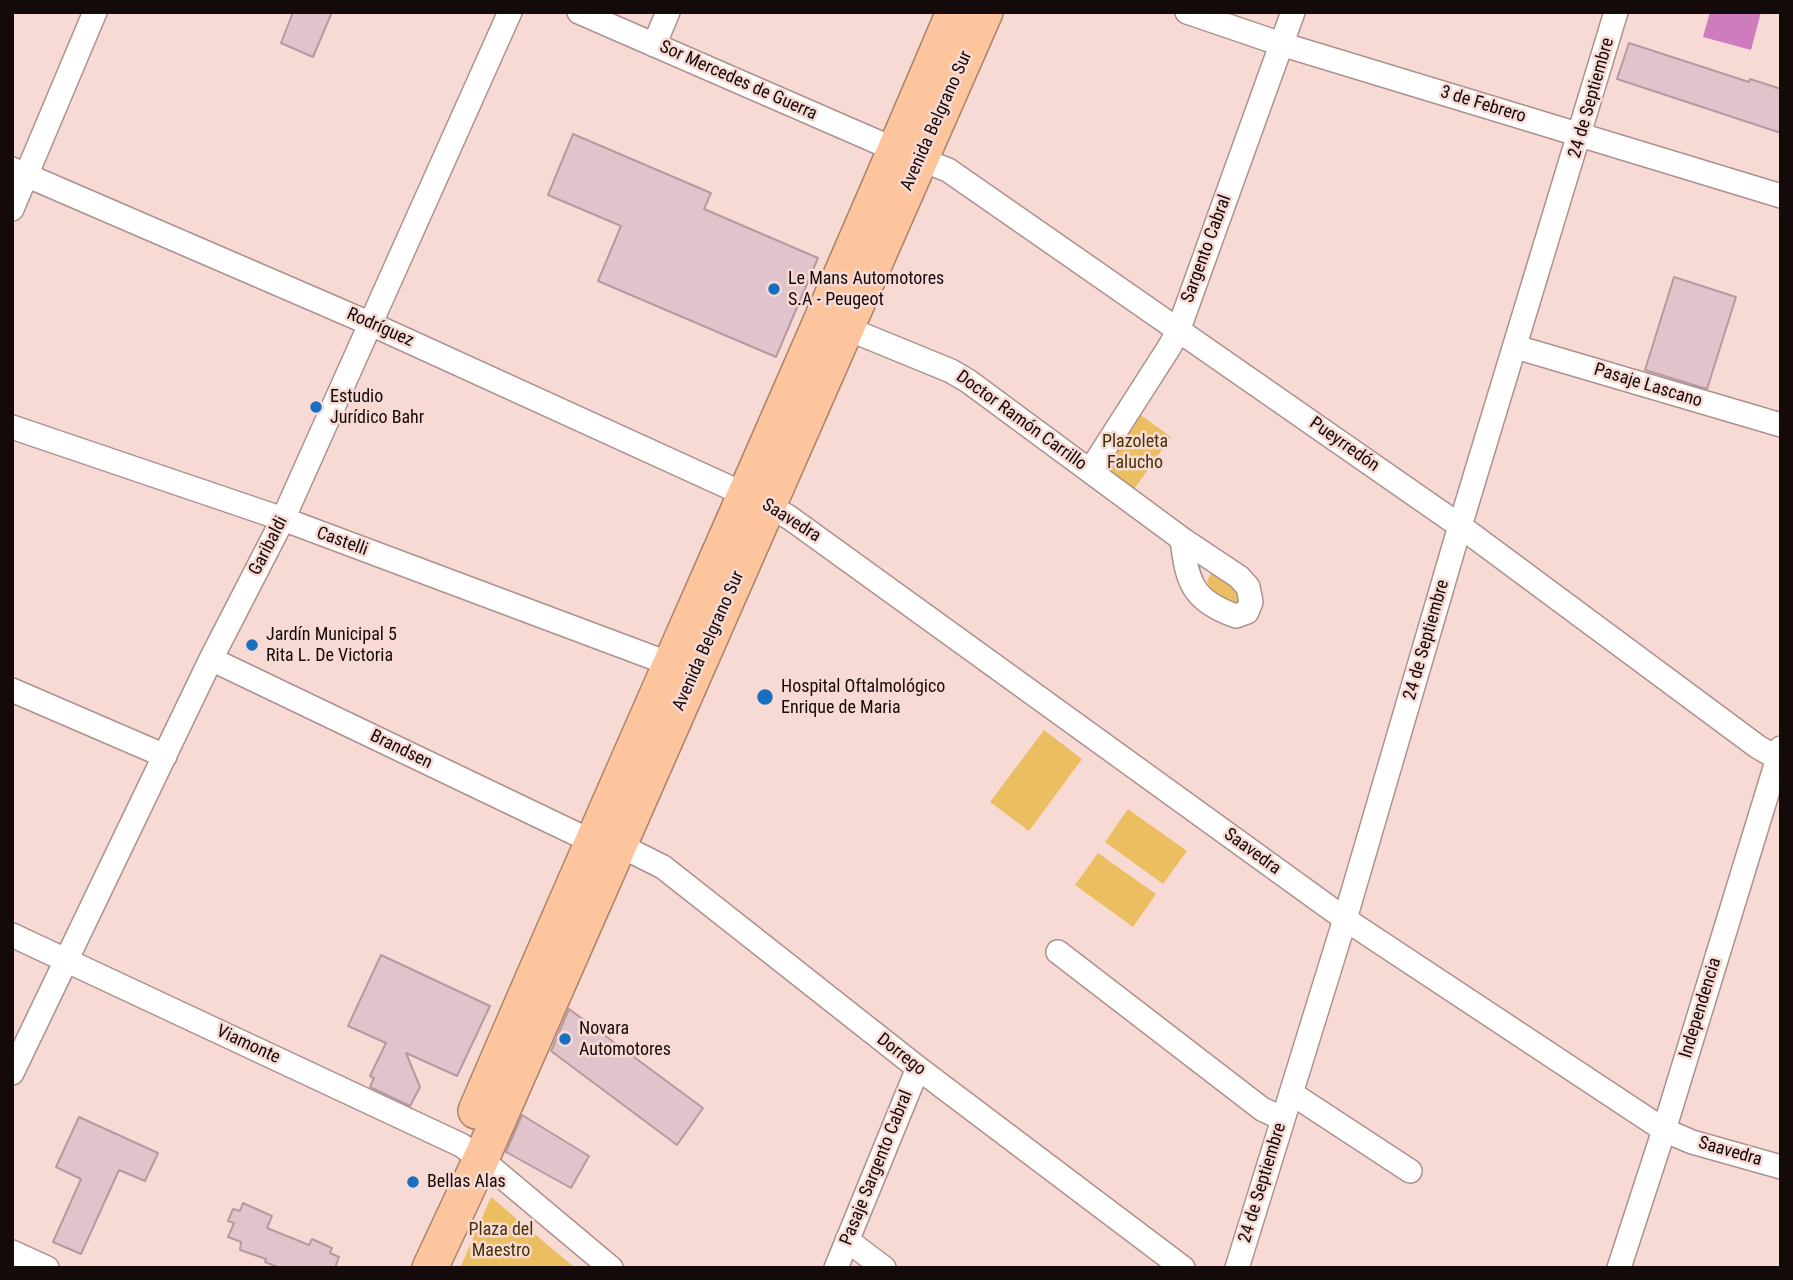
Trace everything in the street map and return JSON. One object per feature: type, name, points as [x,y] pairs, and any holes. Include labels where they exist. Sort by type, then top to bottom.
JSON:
[{"type":"highway","name":"Avenida Belgrano Sur","points":[[605,843],[670,664],[846,328],[908,155],[954,12]]},
{"type":"highway","name":"Avenida Belgrano Sur","points":[[430,1268],[471,1152],[908,155],[985,12]]},
{"type":"highway","name":"Avenida Belgrano Sur","points":[[406,1268],[471,1152]]},
{"type":"street","points":[[12,209],[19,172],[95,12]]},
{"type":"street","name":"Garibaldi","points":[[12,1073],[211,659],[283,519],[510,12]]},
{"type":"street","name":"Sor Mercedes de Guerra","points":[[579,12],[908,155]]},
{"type":"street","points":[[654,45],[668,12]]},
{"type":"street","name":"3 de Febrero","points":[[1187,12],[1281,44],[1781,196]]},
{"type":"street","name":"Sargento Cabral","points":[[1090,471],[1178,331],[1293,12]]},
{"type":"street","name":"24 de Septiembre","points":[[1237,1268],[1345,919],[1460,526],[1581,135],[1616,12]]},
{"type":"street","name":"Pueyrredón","points":[[908,155],[948,170],[1460,526],[1758,747],[1780,756]]},
{"type":"street","name":"Rodríguez","points":[[19,172],[371,324],[757,500]]},
{"type":"street","name":"Doctor Ramón Carrillo","points":[[846,328],[951,371],[1182,539]]},
{"type":"street","name":"Pasaje Lascano","points":[[1516,347],[1781,425]]},
{"type":"street","name":"Castelli","points":[[12,427],[283,519],[670,664]]},
{"type":"street","name":"Saavedra","points":[[757,500],[801,526],[1345,919],[1664,1130],[1692,1142],[1781,1167]]},
{"type":"street","name":"Brandsen","points":[[211,659],[605,843]]},
{"type":"street","points":[[12,690],[165,756]]},
{"type":"street","name":"Independencia","points":[[1619,1268],[1780,756]]},
{"type":"street","name":"Dorrego","points":[[605,843],[663,867],[918,1068],[1183,1268]]},
{"type":"street","name":"Viamonte","points":[[12,935],[66,958],[471,1152],[611,1268]]},
{"type":"street","points":[[1058,952],[1262,1109],[1283,1119]]},
{"type":"street","name":"Pasaje Sargento Cabral","points":[[836,1268],[918,1068]]},
{"type":"street","points":[[1291,1093],[1410,1171]]},
{"type":"street","points":[[848,1240],[884,1268]]},
{"type":"street","points":[[12,1252],[47,1268]]},
{"type":"green space","name":"Plazoleta Falucho","points":[[1138,413],[1171,437],[1132,492],[1098,468]]},
{"type":"green space","points":[[1211,574],[1229,578],[1242,603],[1234,609],[1215,600],[1207,581]]},
{"type":"green space","points":[[1044,730],[1082,759],[1029,831],[990,802]]},
{"type":"green space","points":[[1128,809],[1187,851],[1163,884],[1105,842]]},
{"type":"green space","points":[[1098,853],[1156,894],[1133,927],[1075,885]]},
{"type":"green space","name":"Plaza del Maestro","points":[[491,1197],[575,1268],[460,1268]]},
{"type":"shaded area","points":[[1710,12],[1761,12],[1751,50],[1703,37]]},
{"type":"building","points":[[293,12],[332,12],[313,57],[281,43]]},
{"type":"building","points":[[1629,43],[1749,82],[1750,79],[1781,89],[1781,133],[1617,79]]},
{"type":"building","points":[[573,134],[711,193],[704,209],[818,258],[776,357],[598,281],[621,226],[548,195]]},
{"type":"building","points":[[1674,277],[1736,297],[1707,389],[1645,370]]},
{"type":"building","points":[[381,955],[490,1006],[457,1076],[406,1053],[420,1087],[410,1106],[370,1087],[374,1078],[370,1076],[386,1043],[348,1026]]},
{"type":"building","points":[[569,1009],[703,1108],[677,1145],[551,1051]]},
{"type":"building","points":[[522,1115],[589,1156],[571,1188],[506,1152]]},
{"type":"building","points":[[79,1117],[158,1153],[145,1181],[119,1170],[81,1254],[53,1242],[81,1179],[56,1167]]},
{"type":"building","points":[[243,1203],[272,1216],[267,1228],[309,1245],[312,1239],[332,1248],[330,1253],[339,1257],[335,1268],[280,1268],[265,1262],[266,1259],[240,1250],[241,1242],[228,1237],[234,1223],[228,1221],[233,1209],[240,1211]]},
{"type":"place","name":"Le Mans Automotores S.A - Peugeot","points":[[774,289]]},
{"type":"place","name":"Estudio Jurídico Bahr","points":[[316,407]]},
{"type":"place","name":"Jardín Municipal 5 Rita L. De Victoria","points":[[252,645]]},
{"type":"place","name":"Hospital Oftalmológico Enrique de Maria","points":[[765,697]]},
{"type":"place","name":"Novara Automotores","points":[[565,1039]]},
{"type":"place","name":"Bellas Alas","points":[[413,1182]]}]
